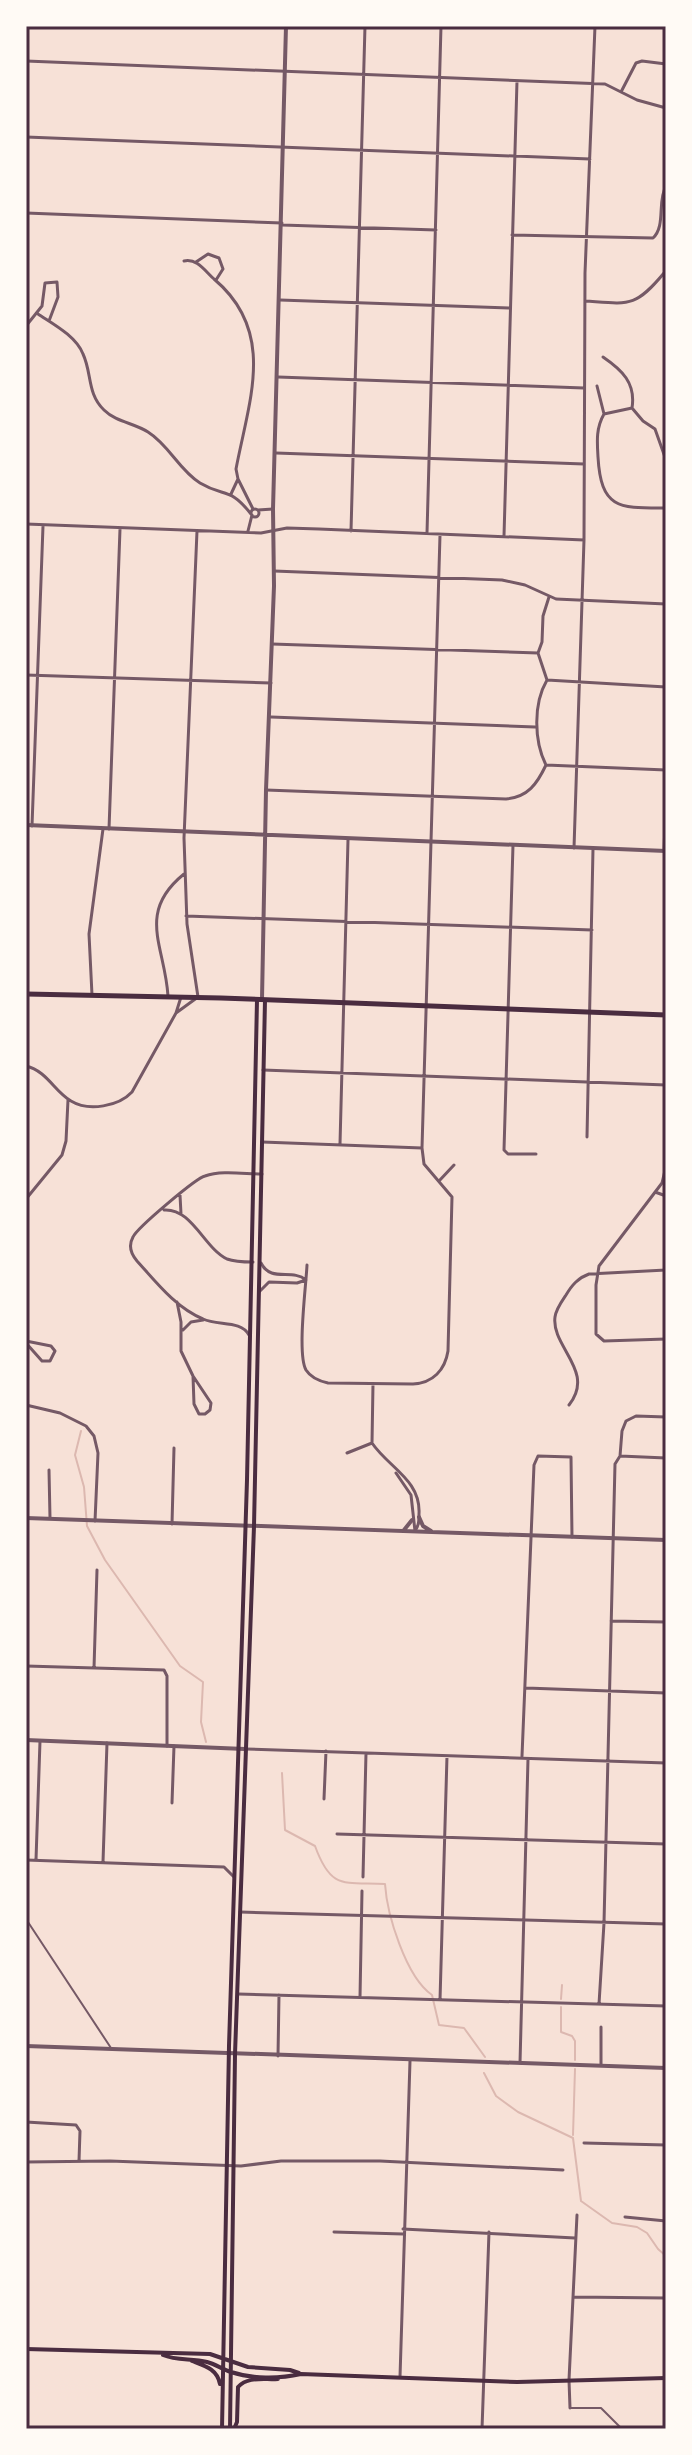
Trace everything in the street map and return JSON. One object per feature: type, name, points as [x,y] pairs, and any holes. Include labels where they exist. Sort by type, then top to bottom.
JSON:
[{"type":"main road","points":[[26,994],[261,999],[666,1015]]},
{"type":"main road","points":[[232,2429],[235,2054],[254,1526],[262,1174],[261,999]]},
{"type":"main road","points":[[222,2429],[253,1174],[261,999]]},
{"type":"main road","points":[[26,2349],[210,2354],[248,2367],[290,2370],[301,2374]]},
{"type":"main road","points":[[163,2355],[208,2362],[249,2376],[286,2377]]},
{"type":"main road","points":[[187,2360],[211,2368],[217,2374],[223,2394]]},
{"type":"main road","points":[[232,2429],[237,2422],[238,2387],[249,2380],[301,2374],[482,2381],[666,2378]]},
{"type":"street","points":[[261,999],[286,26]]},
{"type":"street","points":[[351,531],[365,26]]},
{"type":"street","points":[[427,533],[441,26]]},
{"type":"street","points":[[574,848],[584,540],[585,301],[595,26]]},
{"type":"street","points":[[26,61],[609,85],[647,104],[666,108]]},
{"type":"street","points":[[621,92],[636,63],[666,64]]},
{"type":"street","points":[[504,536],[517,81]]},
{"type":"street","points":[[26,137],[590,159]]},
{"type":"street","points":[[512,235],[651,239],[656,237],[666,186]]},
{"type":"street","points":[[26,213],[436,230]]},
{"type":"street","points":[[184,261],[196,262],[208,254],[219,258],[223,269],[216,281]]},
{"type":"street","points":[[196,262],[240,306],[252,340],[251,405],[236,466],[238,479],[254,512],[248,532]]},
{"type":"street","points":[[585,301],[632,302],[664,273]]},
{"type":"street","points":[[26,326],[38,314],[43,303],[45,283],[57,282],[58,297],[49,321]]},
{"type":"street","points":[[280,300],[509,308]]},
{"type":"street","points":[[38,314],[81,350],[93,395],[103,409],[152,435],[200,483],[231,494],[254,512],[273,509]]},
{"type":"street","points":[[603,357],[627,377],[632,408],[655,429],[666,460]]},
{"type":"street","points":[[278,377],[584,388]]},
{"type":"street","points":[[597,386],[604,414],[598,426],[597,441],[599,481],[604,491],[615,502],[628,506],[666,508]]},
{"type":"street","points":[[604,414],[632,408]]},
{"type":"street","points":[[276,453],[584,464]]},
{"type":"street","points":[[231,494],[238,479]]},
{"type":"street","points":[[26,524],[248,532],[287,528],[584,540]]},
{"type":"street","points":[[43,524],[29,826],[665,851],[666,796]]},
{"type":"street","points":[[92,995],[89,934],[106,829],[120,528]]},
{"type":"street","points":[[176,1013],[198,997],[186,916],[187,882],[184,874],[197,531]]},
{"type":"street","points":[[307,1265],[302,1357],[305,1369],[320,1381],[373,1384],[426,1382],[438,1374],[446,1361],[452,1197],[424,1164],[422,1148],[440,535]]},
{"type":"street","points":[[274,571],[509,580],[549,597],[666,604]]},
{"type":"street","points":[[546,765],[535,727],[540,695],[547,680],[538,653],[549,597]]},
{"type":"street","points":[[272,644],[538,653]]},
{"type":"street","points":[[26,675],[271,683]]},
{"type":"street","points":[[547,680],[666,687]]},
{"type":"street","points":[[270,717],[535,727]]},
{"type":"street","points":[[546,765],[666,770]]},
{"type":"street","points":[[266,790],[519,797],[535,784],[546,765]]},
{"type":"street","points":[[340,1144],[348,838]]},
{"type":"street","points":[[513,845],[504,1150],[508,1154],[536,1154]]},
{"type":"street","points":[[587,1137],[593,849]]},
{"type":"street","points":[[168,996],[166,969],[157,939],[157,912],[165,892],[184,874]]},
{"type":"street","points":[[186,916],[592,930]]},
{"type":"street","points":[[26,1066],[43,1073],[68,1100],[77,1104],[116,1103],[129,1096],[176,1013],[181,997]]},
{"type":"street","points":[[263,1070],[666,1085]]},
{"type":"street","points":[[26,1199],[62,1155],[66,1141],[68,1100]]},
{"type":"street","points":[[261,1142],[422,1148]]},
{"type":"street","points":[[439,1181],[454,1165]]},
{"type":"street","points":[[666,1166],[655,1192],[606,1256],[597,1273],[594,1327],[596,1334],[604,1341],[666,1339]]},
{"type":"street","points":[[203,1320],[177,1302],[137,1261],[131,1247],[136,1232],[205,1175],[262,1174]]},
{"type":"street","points":[[655,1192],[666,1196]]},
{"type":"street","points":[[180,1195],[181,1214]]},
{"type":"street","points":[[161,1211],[181,1214],[225,1257],[253,1262]]},
{"type":"street","points":[[260,1262],[269,1274],[299,1275],[306,1280]]},
{"type":"street","points":[[569,1405],[575,1394],[575,1369],[557,1332],[555,1316],[562,1300],[577,1280],[597,1273],[666,1270]]},
{"type":"street","points":[[259,1292],[269,1282],[297,1283],[306,1280]]},
{"type":"street","points":[[177,1302],[182,1332],[181,1351],[211,1403],[210,1410],[205,1414],[199,1414],[194,1409],[193,1376]]},
{"type":"street","points":[[241,1326],[251,1313]]},
{"type":"street","points":[[182,1332],[191,1322],[203,1320],[241,1326],[250,1339]]},
{"type":"street","points":[[26,1342],[51,1346],[55,1357],[42,1361],[26,1342]]},
{"type":"street","points":[[373,1384],[372,1443],[416,1490],[419,1517],[415,1531]]},
{"type":"street","points":[[26,1405],[60,1413],[86,1426],[94,1436],[98,1453],[90,1521]]},
{"type":"street","points":[[599,2004],[604,1923],[615,1464],[620,1456],[626,1421],[636,1416],[666,1417]]},
{"type":"street","points":[[347,1453],[372,1443]]},
{"type":"street","points":[[172,1524],[174,1448]]},
{"type":"street","points":[[521,1758],[529,1536],[536,1458],[546,1454],[571,1457],[572,1537]]},
{"type":"street","points":[[620,1456],[666,1458]]},
{"type":"street","points":[[394,1468],[411,1495],[414,1511],[410,1525],[402,1531]]},
{"type":"street","points":[[49,1470],[50,1518]]},
{"type":"street","points":[[419,1517],[423,1526],[433,1532]]},
{"type":"street","points":[[26,1518],[666,1540]]},
{"type":"street","points":[[412,1520],[415,1531]]},
{"type":"street","points":[[94,1668],[97,1570]]},
{"type":"street","points":[[611,1621],[666,1622]]},
{"type":"street","points":[[26,1666],[165,1671],[167,1746]]},
{"type":"street","points":[[524,1688],[666,1693]]},
{"type":"street","points":[[26,1740],[666,1763]]},
{"type":"street","points":[[36,1860],[40,1741]]},
{"type":"street","points":[[103,1862],[107,1743]]},
{"type":"street","points":[[172,1803],[174,1746]]},
{"type":"street","points":[[324,1799],[326,1751]]},
{"type":"street","points":[[363,1877],[366,1753]]},
{"type":"street","points":[[439,2000],[447,1755]]},
{"type":"street","points":[[520,2063],[528,1758]]},
{"type":"street","points":[[337,1834],[666,1844]]},
{"type":"street","points":[[224,1867],[235,1856]]},
{"type":"street","points":[[26,1860],[224,1867],[235,1878]]},
{"type":"street","points":[[360,1997],[362,1891]]},
{"type":"street","points":[[240,1912],[666,1924]]},
{"type":"street","points":[[238,1994],[666,2006]]},
{"type":"street","points":[[278,2056],[279,1995]]},
{"type":"street","points":[[601,2027],[601,2065]]},
{"type":"street","points":[[26,2046],[666,2068]]},
{"type":"street","points":[[400,2377],[410,2060]]},
{"type":"street","points":[[26,2122],[75,2125],[79,2129],[79,2161]]},
{"type":"street","points":[[584,2143],[666,2145]]},
{"type":"street","points":[[26,2162],[234,2166],[281,2161],[563,2170]]},
{"type":"street","points":[[570,2408],[577,2215]]},
{"type":"street","points":[[625,2217],[666,2221]]},
{"type":"street","points":[[334,2232],[489,2232],[575,2238]]},
{"type":"street","points":[[482,2429],[489,2232]]},
{"type":"street","points":[[572,2297],[666,2298]]},
{"type":"lane","points":[[26,1919],[112,2049]]},
{"type":"lane","points":[[570,2408],[603,2408],[622,2429]]},
{"type":"waterway","points":[[81,1431],[75,1455],[84,1487],[87,1526],[105,1560],[180,1666],[203,1682],[201,1722],[206,1742]]},
{"type":"waterway","points":[[282,1773],[285,1830],[315,1846],[327,1870],[340,1881],[385,1884],[390,1912],[406,1960],[432,1995],[439,2025],[464,2028],[485,2057]]},
{"type":"waterway","points":[[561,1999],[562,1985]]},
{"type":"waterway","points":[[561,2007],[561,2032],[572,2036],[575,2041],[575,2060]]},
{"type":"waterway","points":[[573,2135],[575,2069]]},
{"type":"waterway","points":[[484,2073],[496,2096],[518,2112],[573,2138],[581,2201],[612,2223],[637,2227],[647,2233],[666,2256]]}]
